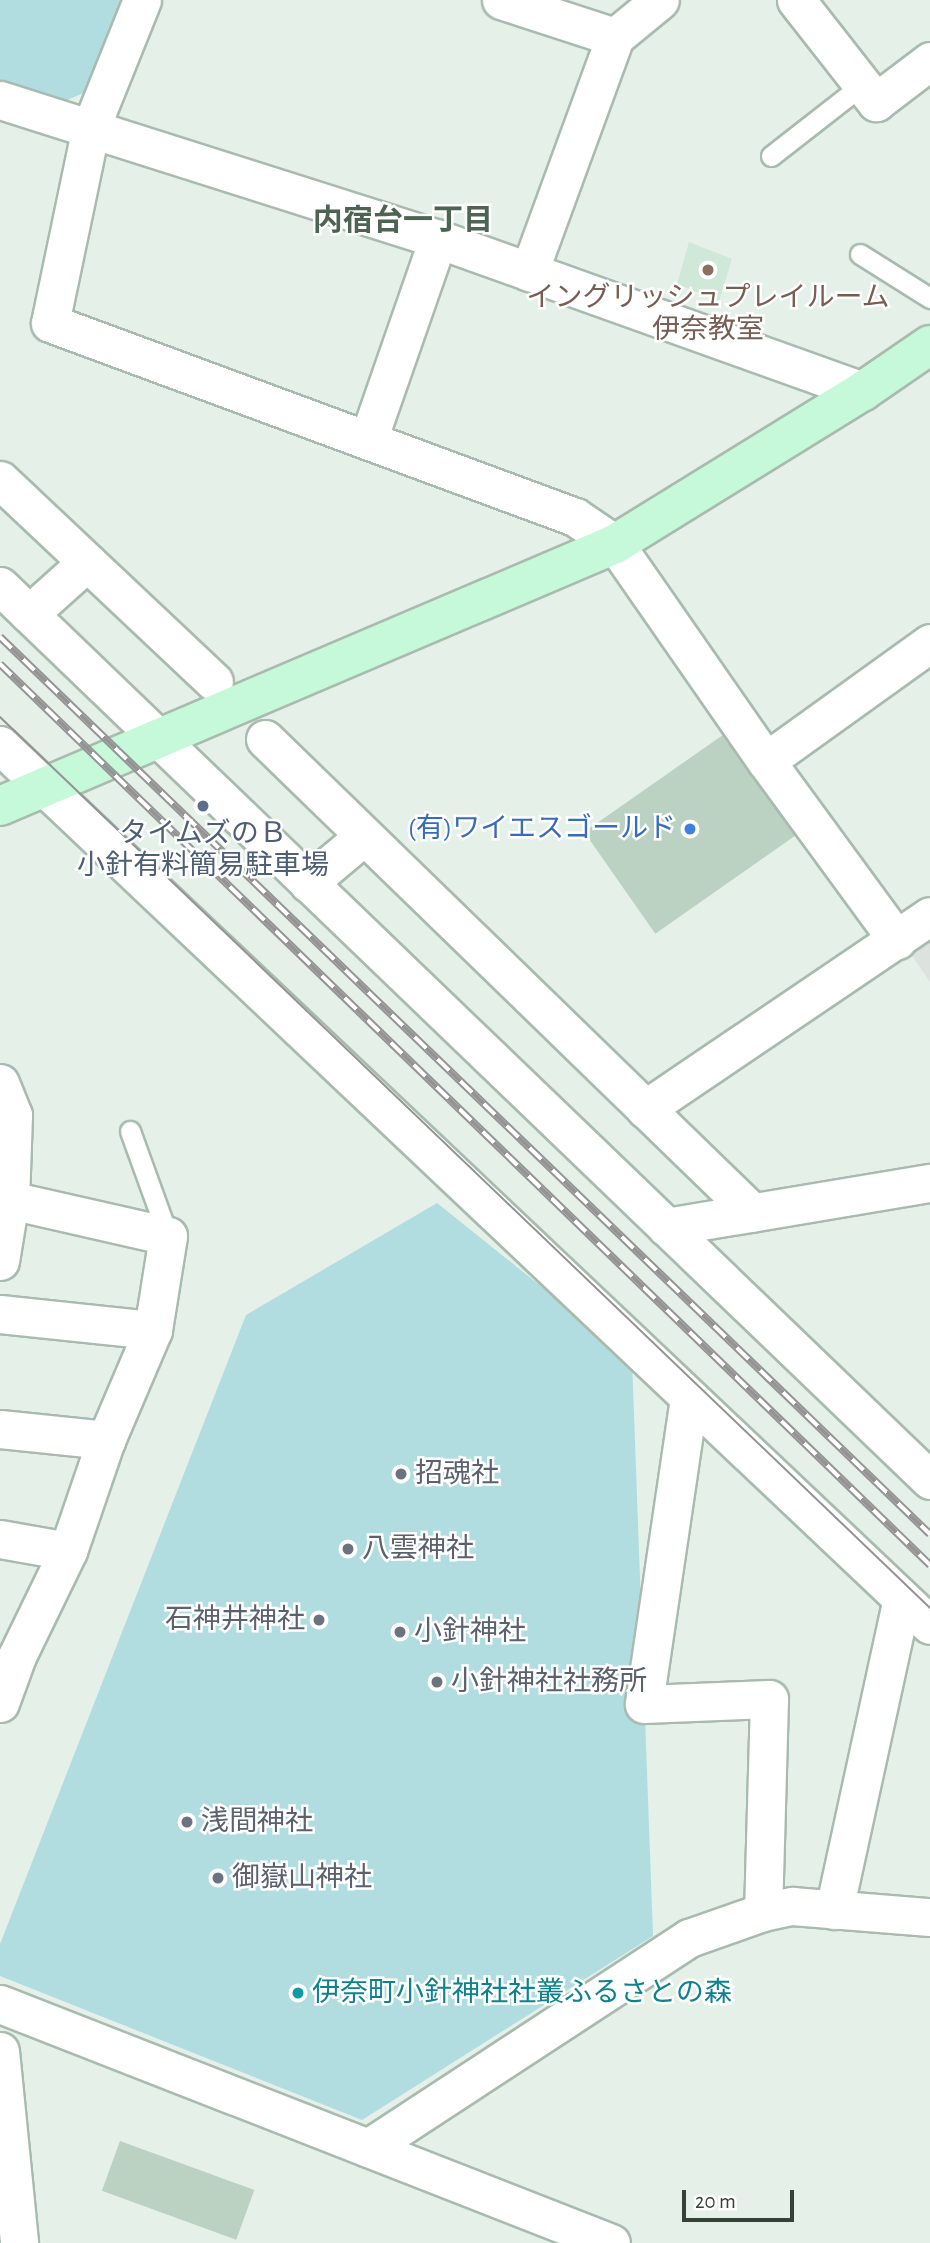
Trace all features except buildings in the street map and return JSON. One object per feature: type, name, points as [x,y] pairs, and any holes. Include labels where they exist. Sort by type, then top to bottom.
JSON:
[{"type":"street","points":[[142,0],[91,127],[50,323],[575,517],[615,544],[766,761],[897,940]]},
{"type":"street","points":[[500,0],[615,37]]},
{"type":"street","points":[[529,272],[615,37],[660,0]]},
{"type":"street","points":[[796,0],[876,102],[930,61]]},
{"type":"street","points":[[0,100],[438,239],[863,391]]},
{"type":"street","points":[[368,440],[438,239]]},
{"type":"street","points":[[0,806],[156,737],[615,544],[863,391],[930,345]]},
{"type":"street","points":[[0,480],[214,682]]},
{"type":"street","points":[[29,614],[87,562]]},
{"type":"street","points":[[0,586],[930,1480]]},
{"type":"street","points":[[766,761],[930,643]]},
{"type":"street","points":[[265,739],[753,1213]]},
{"type":"street","points":[[0,745],[930,1625]]},
{"type":"street","points":[[308,883],[365,835]]},
{"type":"street","points":[[645,1109],[930,916]]},
{"type":"street","points":[[0,1261],[10,1200],[4,1105]]},
{"type":"street","points":[[666,1227],[930,1182]]},
{"type":"street","points":[[0,1703],[9,1655],[68,1551],[106,1440],[153,1330],[168,1236],[10,1200]]},
{"type":"street","points":[[0,1314],[153,1330]]},
{"type":"street","points":[[689,1398],[644,1704],[769,1699],[763,1912]]},
{"type":"street","points":[[0,1429],[106,1440]]},
{"type":"street","points":[[0,1539],[68,1551]]},
{"type":"street","points":[[834,1910],[902,1599]]},
{"type":"street","points":[[368,2148],[689,1938],[763,1912],[792,1906],[930,1917]]},
{"type":"street","points":[[0,2004],[368,2148],[536,2229],[611,2243]]},
{"type":"street","points":[[0,2052],[19,2243]]},
{"type":"lane","points":[[771,156],[862,85]]},
{"type":"lane","points":[[860,254],[930,298]]},
{"type":"lane","points":[[130,1131],[168,1236]]},
{"type":"shaded area","points":[[0,0],[126,0],[88,91],[65,101],[0,82]]},
{"type":"shaded area","points":[[689,242],[732,259],[719,301],[677,284]]},
{"type":"shaded area","points":[[930,942],[930,982],[911,954]]},
{"type":"shaded area","points":[[437,1203],[632,1359],[653,1936],[362,2120],[0,1976],[0,1944],[246,1315]]},
{"type":"tram line","points":[[0,717],[930,1608]]},
{"type":"railway","points":[[0,637],[930,1534]]},
{"type":"railway","points":[[0,664],[930,1565]]},
{"type":"place","name":"イングリッシュプレイルーム 伊奈教室","points":[[708,270]]},
{"type":"place","name":"タイムズのＢ 小針有料簡易駐車場","points":[[203,806]]},
{"type":"place","name":"(有)ワイエスゴールド","points":[[690,829]]},
{"type":"place","name":"招魂社","points":[[401,1474]]},
{"type":"place","name":"八雲神社","points":[[348,1549]]},
{"type":"place","name":"石神井神社","points":[[319,1620]]},
{"type":"place","name":"小針神社","points":[[400,1632]]},
{"type":"place","name":"小針神社社務所","points":[[437,1682]]},
{"type":"place","name":"浅間神社","points":[[187,1822]]},
{"type":"place","name":"御嶽山神社","points":[[218,1878]]},
{"type":"place","name":"伊奈町小針神社社叢ふるさとの森","points":[[298,1993]]},
{"type":"district","name":"内宿台一丁目","points":[[403,221]]}]
